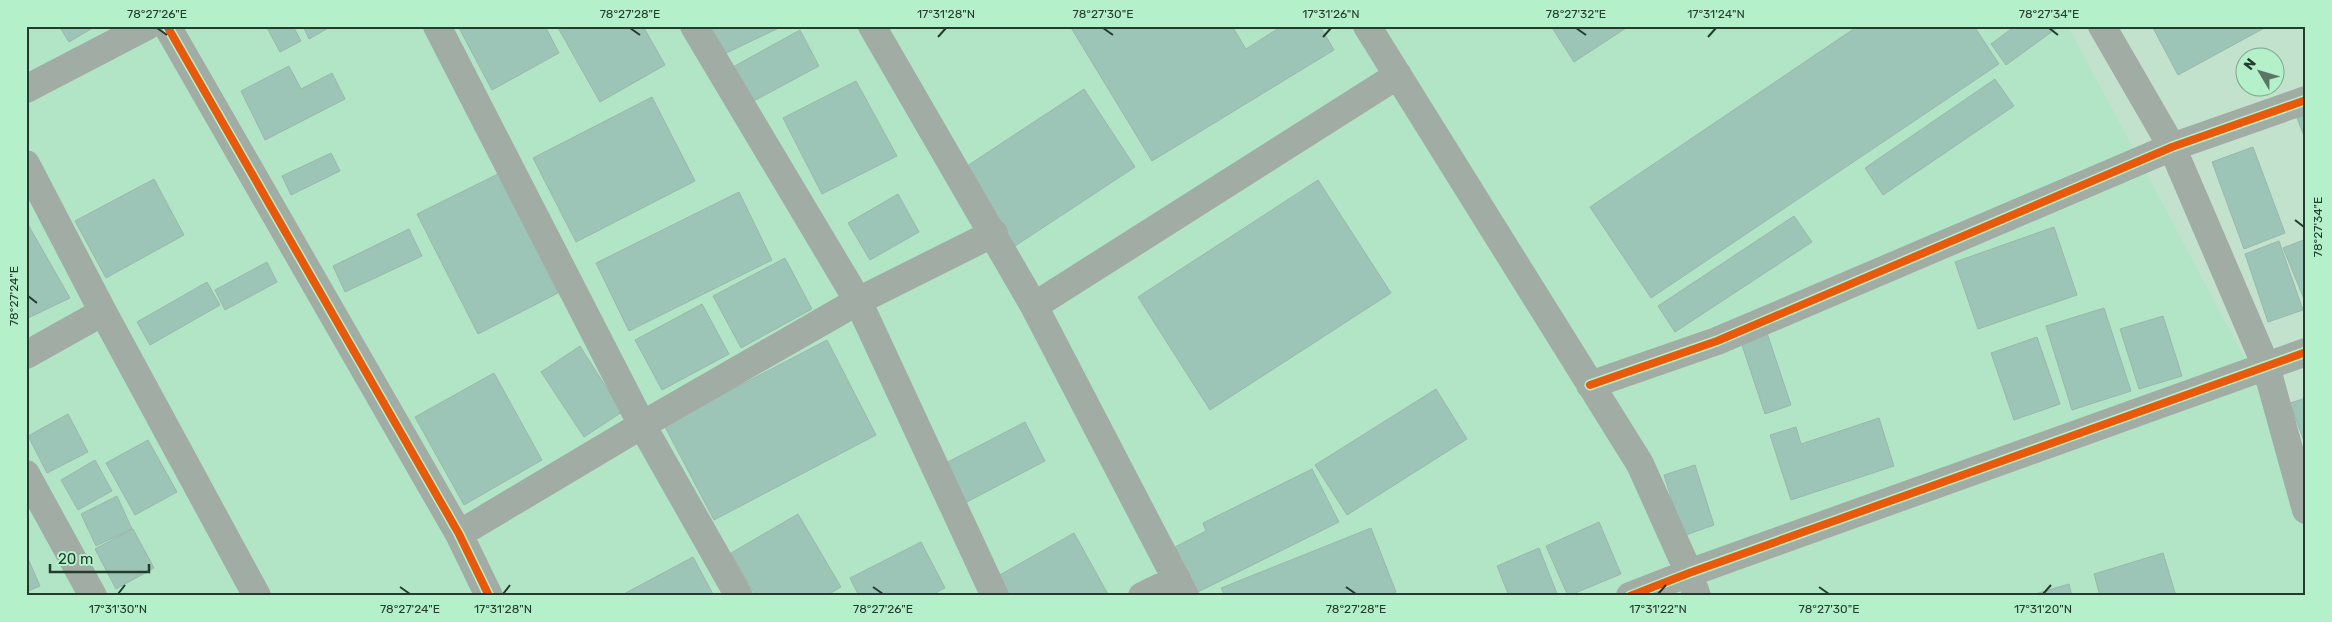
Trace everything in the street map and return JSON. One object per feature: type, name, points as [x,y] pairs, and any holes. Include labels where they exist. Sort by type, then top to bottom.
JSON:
[{"type":"street","points":[[26,88],[147,26]]},
{"type":"street","points":[[168,26],[459,534],[489,596]]},
{"type":"street","points":[[437,26],[642,425],[740,596]]},
{"type":"street","points":[[694,26],[858,301],[995,596]]},
{"type":"street","points":[[872,26],[994,233],[1181,588],[1142,596]]},
{"type":"street","points":[[1367,26],[1640,464],[1693,584]]},
{"type":"street","points":[[2102,26],[2172,147],[2266,366],[2306,510]]},
{"type":"street","points":[[1034,306],[1398,75]]},
{"type":"street","points":[[1590,385],[1717,340],[2172,147],[2306,100]]},
{"type":"street","points":[[26,164],[103,312],[257,596]]},
{"type":"street","points":[[459,534],[642,425],[858,301],[994,233]]},
{"type":"street","points":[[26,355],[103,312]]},
{"type":"street","points":[[1630,596],[1693,584],[2306,352]]},
{"type":"street","points":[[26,474],[93,596]]},
{"type":"shaded area","points":[[26,26],[2068,26],[2306,473],[2306,596],[26,596]]},
{"type":"building","points":[[59,26],[96,26],[69,42]]},
{"type":"building","points":[[266,26],[293,26],[301,41],[280,52]]},
{"type":"building","points":[[303,26],[332,26],[309,39]]},
{"type":"building","points":[[458,26],[545,26],[559,53],[492,90]]},
{"type":"building","points":[[557,26],[643,26],[665,65],[600,102]]},
{"type":"building","points":[[703,26],[783,26],[718,57]]},
{"type":"building","points":[[1070,26],[1232,26],[1246,49],[1282,26],[1320,26],[1334,50],[1152,161]]},
{"type":"building","points":[[1551,26],[1629,26],[1574,62]]},
{"type":"building","points":[[1858,26],[1974,26],[1999,64],[1651,298],[1590,207]]},
{"type":"building","points":[[2015,26],[2056,26],[2057,28],[2006,65],[1991,44]]},
{"type":"building","points":[[2152,26],[2268,26],[2178,75]]},
{"type":"building","points":[[800,30],[819,66],[750,103],[731,68]]},
{"type":"building","points":[[289,66],[301,89],[332,73],[345,99],[265,140],[241,91]]},
{"type":"building","points":[[1995,79],[2014,106],[1883,195],[1865,168]]},
{"type":"building","points":[[856,81],[897,156],[822,194],[783,118]]},
{"type":"building","points":[[1084,89],[1135,167],[1015,246],[964,168]]},
{"type":"building","points":[[652,97],[695,181],[576,242],[533,158]]},
{"type":"building","points":[[2306,115],[2306,141],[2297,118]]},
{"type":"building","points":[[2253,147],[2285,233],[2244,249],[2212,162]]},
{"type":"building","points":[[331,153],[340,171],[291,195],[282,176]]},
{"type":"building","points":[[498,174],[558,293],[478,334],[417,214]]},
{"type":"building","points":[[154,179],[184,235],[106,278],[75,221]]},
{"type":"building","points":[[1318,180],[1391,293],[1210,410],[1138,297]]},
{"type":"building","points":[[739,192],[772,260],[629,331],[596,263]]},
{"type":"building","points":[[898,194],[919,232],[870,260],[848,223]]},
{"type":"building","points":[[1794,216],[1812,242],[1675,332],[1658,306]]},
{"type":"building","points":[[26,221],[70,298],[26,319]]},
{"type":"building","points":[[2054,227],[2077,295],[1978,329],[1955,262]]},
{"type":"building","points":[[409,229],[422,256],[345,292],[333,266]]},
{"type":"building","points":[[2306,239],[2306,304],[2283,248]]},
{"type":"building","points":[[2279,241],[2303,310],[2268,322],[2245,254]]},
{"type":"building","points":[[785,258],[812,309],[741,348],[713,296]]},
{"type":"building","points":[[267,262],[277,282],[225,310],[215,290]]},
{"type":"building","points":[[207,282],[220,305],[150,345],[137,322]]},
{"type":"building","points":[[702,304],[729,354],[662,390],[635,340]]},
{"type":"building","points":[[2104,308],[2131,391],[2072,410],[2046,326]]},
{"type":"building","points":[[2163,316],[2182,376],[2139,389],[2120,329]]},
{"type":"building","points":[[1765,327],[1791,405],[1765,414],[1739,336]]},
{"type":"building","points":[[2037,337],[2060,404],[2014,420],[1991,353]]},
{"type":"building","points":[[827,340],[876,435],[714,520],[664,425]]},
{"type":"building","points":[[580,346],[622,412],[584,437],[541,372]]},
{"type":"building","points":[[494,373],[542,460],[464,505],[415,417]]},
{"type":"building","points":[[1436,389],[1467,439],[1347,515],[1315,465]]},
{"type":"building","points":[[2306,398],[2306,447],[2290,403]]},
{"type":"building","points":[[68,414],[88,452],[47,473],[28,436]]},
{"type":"building","points":[[1879,418],[1894,466],[1791,500],[1770,435],[1796,427],[1801,444]]},
{"type":"building","points":[[1025,422],[1045,461],[963,504],[942,465]]},
{"type":"building","points":[[148,440],[177,492],[135,515],[106,463]]},
{"type":"building","points":[[95,460],[112,491],[78,510],[61,480]]},
{"type":"building","points":[[1695,465],[1714,525],[1683,536],[1664,475]]},
{"type":"building","points":[[1312,469],[1339,522],[1198,592],[1175,547],[1206,531],[1203,523]]},
{"type":"building","points":[[117,496],[132,529],[96,546],[81,514]]},
{"type":"building","points":[[798,514],[841,587],[826,596],[756,596],[731,553]]},
{"type":"building","points":[[1599,522],[1621,574],[1568,596],[1546,546]]},
{"type":"building","points":[[1371,528],[1396,592],[1386,596],[1225,596],[1221,588]]},
{"type":"building","points":[[133,529],[154,568],[116,589],[95,549]]},
{"type":"building","points":[[1074,533],[1109,596],[1009,596],[998,576]]},
{"type":"building","points":[[921,542],[945,588],[930,596],[859,596],[850,578]]},
{"type":"building","points":[[1539,548],[1558,596],[1509,596],[1497,566]]},
{"type":"building","points":[[2163,553],[2176,596],[2100,596],[2094,574]]},
{"type":"building","points":[[26,554],[40,586],[26,592]]},
{"type":"building","points":[[693,557],[714,596],[620,596]]},
{"type":"building","points":[[2069,584],[2072,596],[2028,596]]},
{"type":"cycle path","points":[[167,26],[459,534],[489,596]]},
{"type":"cycle path","points":[[1590,385],[1717,341],[2172,147],[2306,100]]},
{"type":"cycle path","points":[[1630,596],[1689,573],[2306,352]]}]
